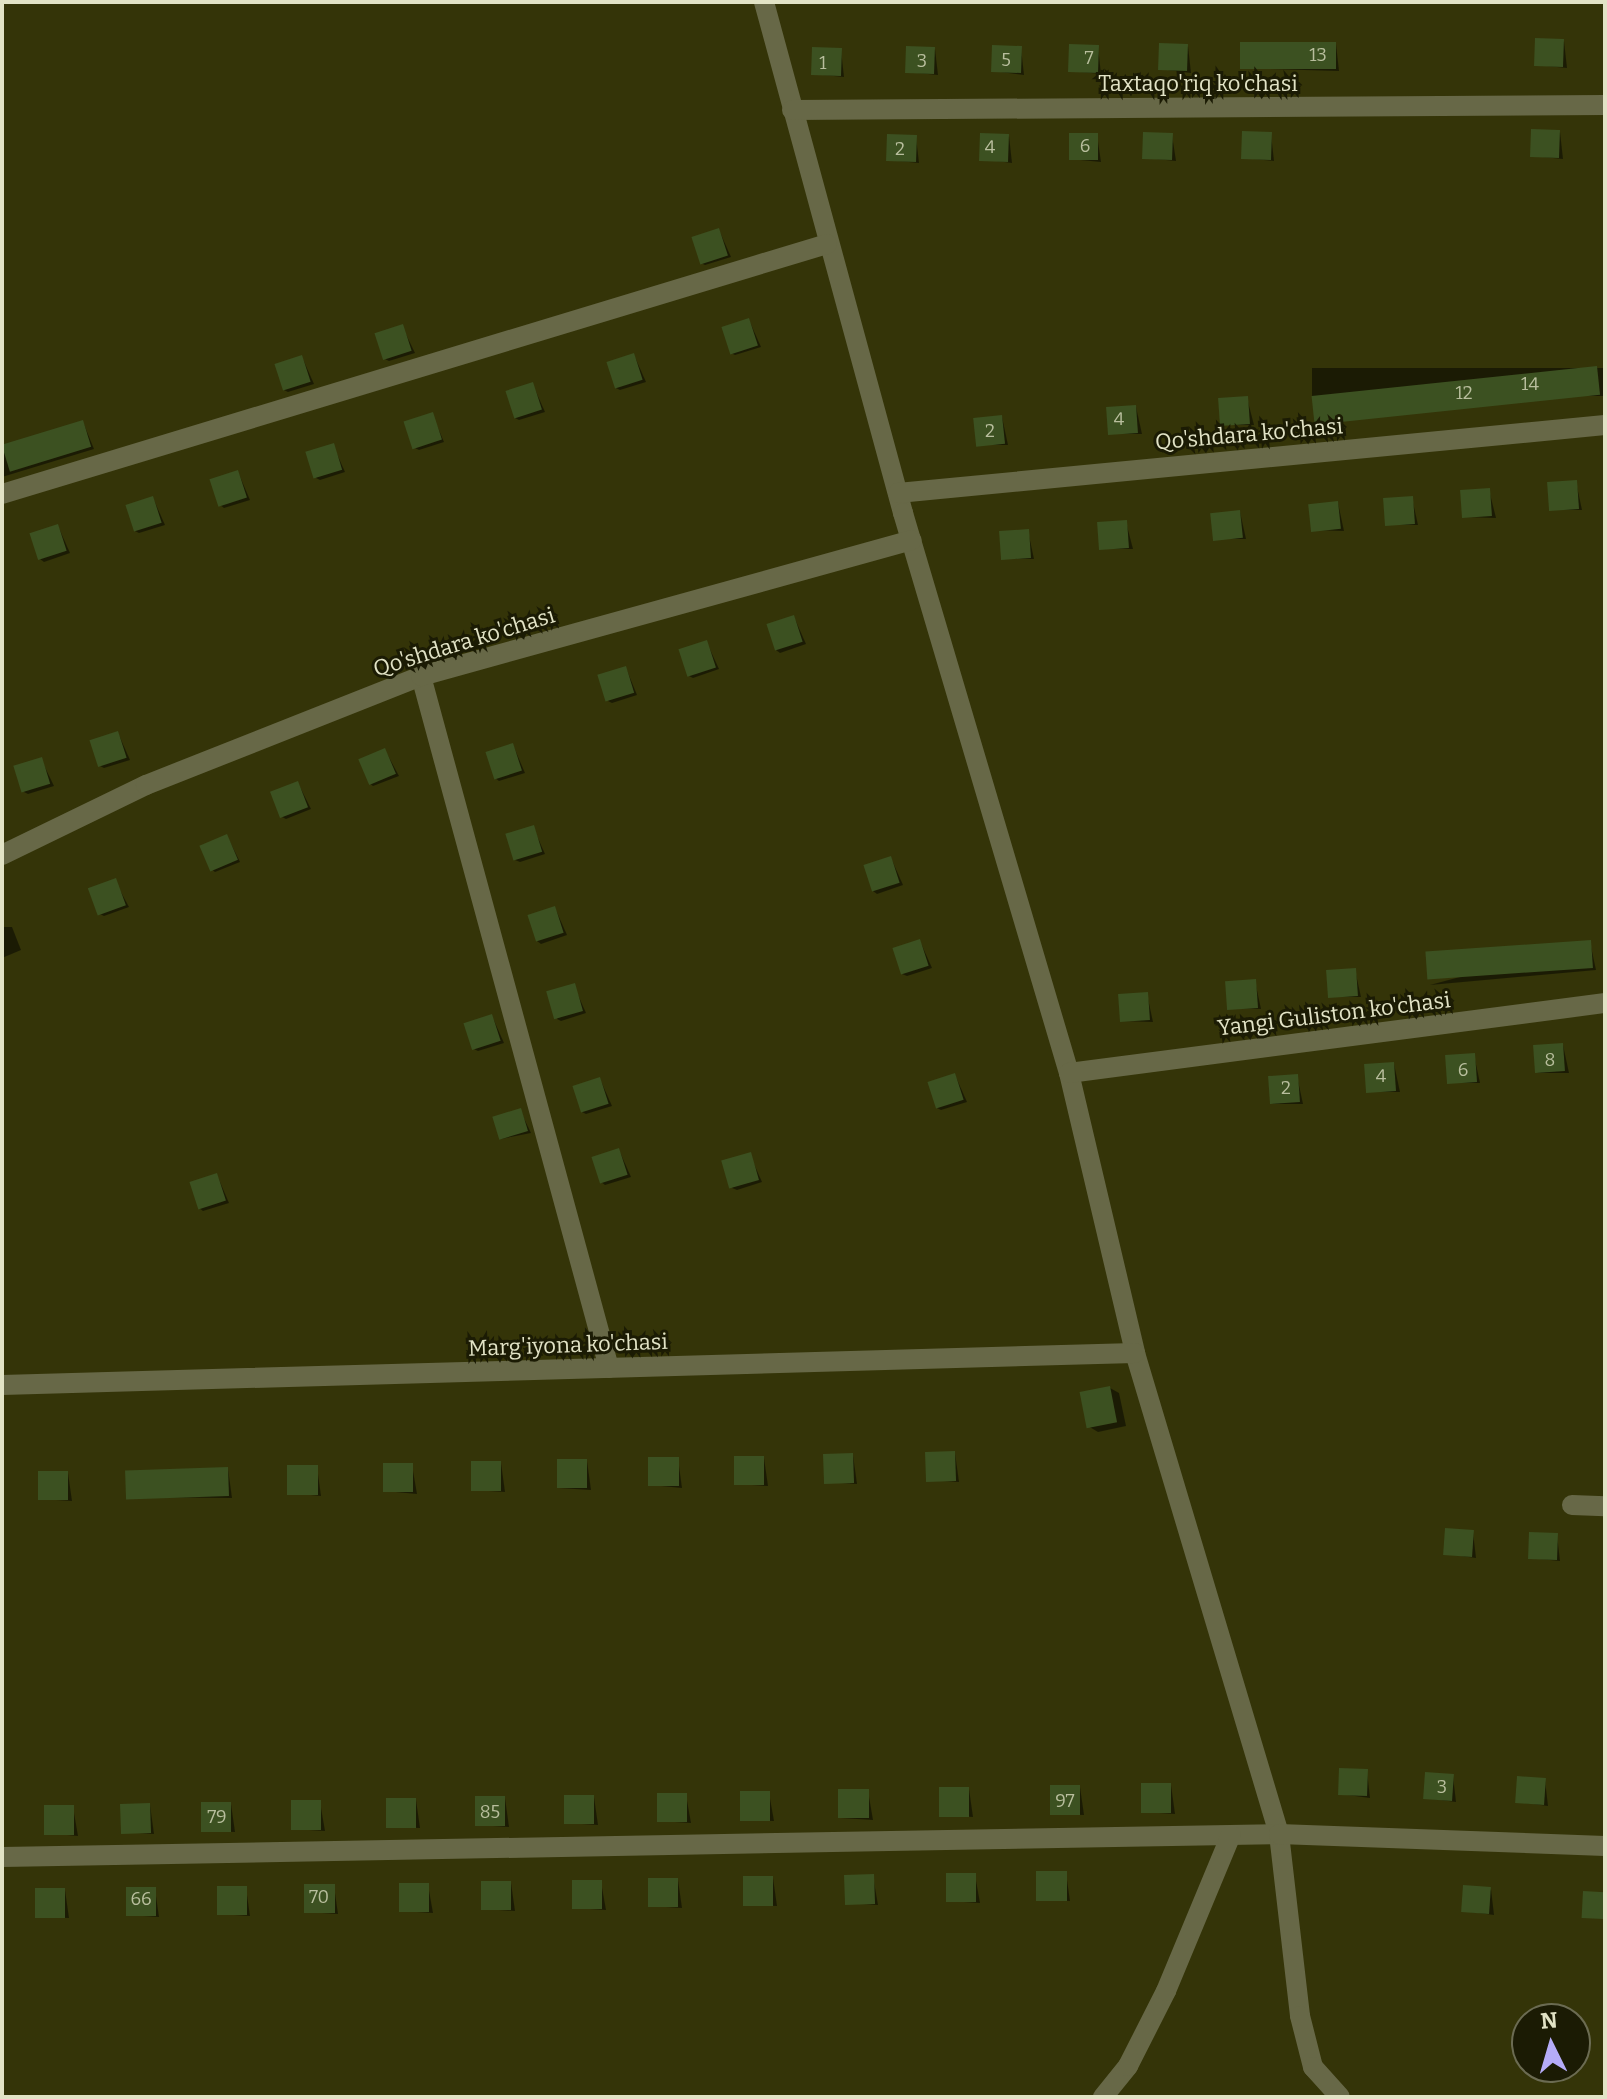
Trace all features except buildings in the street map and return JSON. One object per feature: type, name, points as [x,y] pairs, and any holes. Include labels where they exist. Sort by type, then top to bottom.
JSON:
[{"type":"street","points":[[764,2],[827,244],[1069,1073],[1135,1353],[1279,1834],[1300,2016],[1313,2067],[1340,2097]]},
{"type":"street","name":"Taxtaqo'riq ko'chasi","points":[[792,110],[1605,105]]},
{"type":"street","points":[[2,494],[827,244]]},
{"type":"street","name":"Qo'shdara ko'chasi","points":[[898,493],[1605,425]]},
{"type":"street","name":"Qo'shdara ko'chasi","points":[[2,855],[146,785],[421,676],[912,540]]},
{"type":"street","points":[[421,676],[609,1368]]},
{"type":"street","name":"Yangi Guliston ko'chasi","points":[[1069,1073],[1605,1003]]},
{"type":"street","name":"Marg'iyona ko'chasi","points":[[2,1385],[1135,1353]]},
{"type":"street","points":[[1572,1505],[1605,1506]]},
{"type":"street","points":[[2,1857],[1279,1834],[1605,1846]]},
{"type":"street","points":[[1103,2097],[1128,2066],[1166,1991],[1231,1835]]}]
